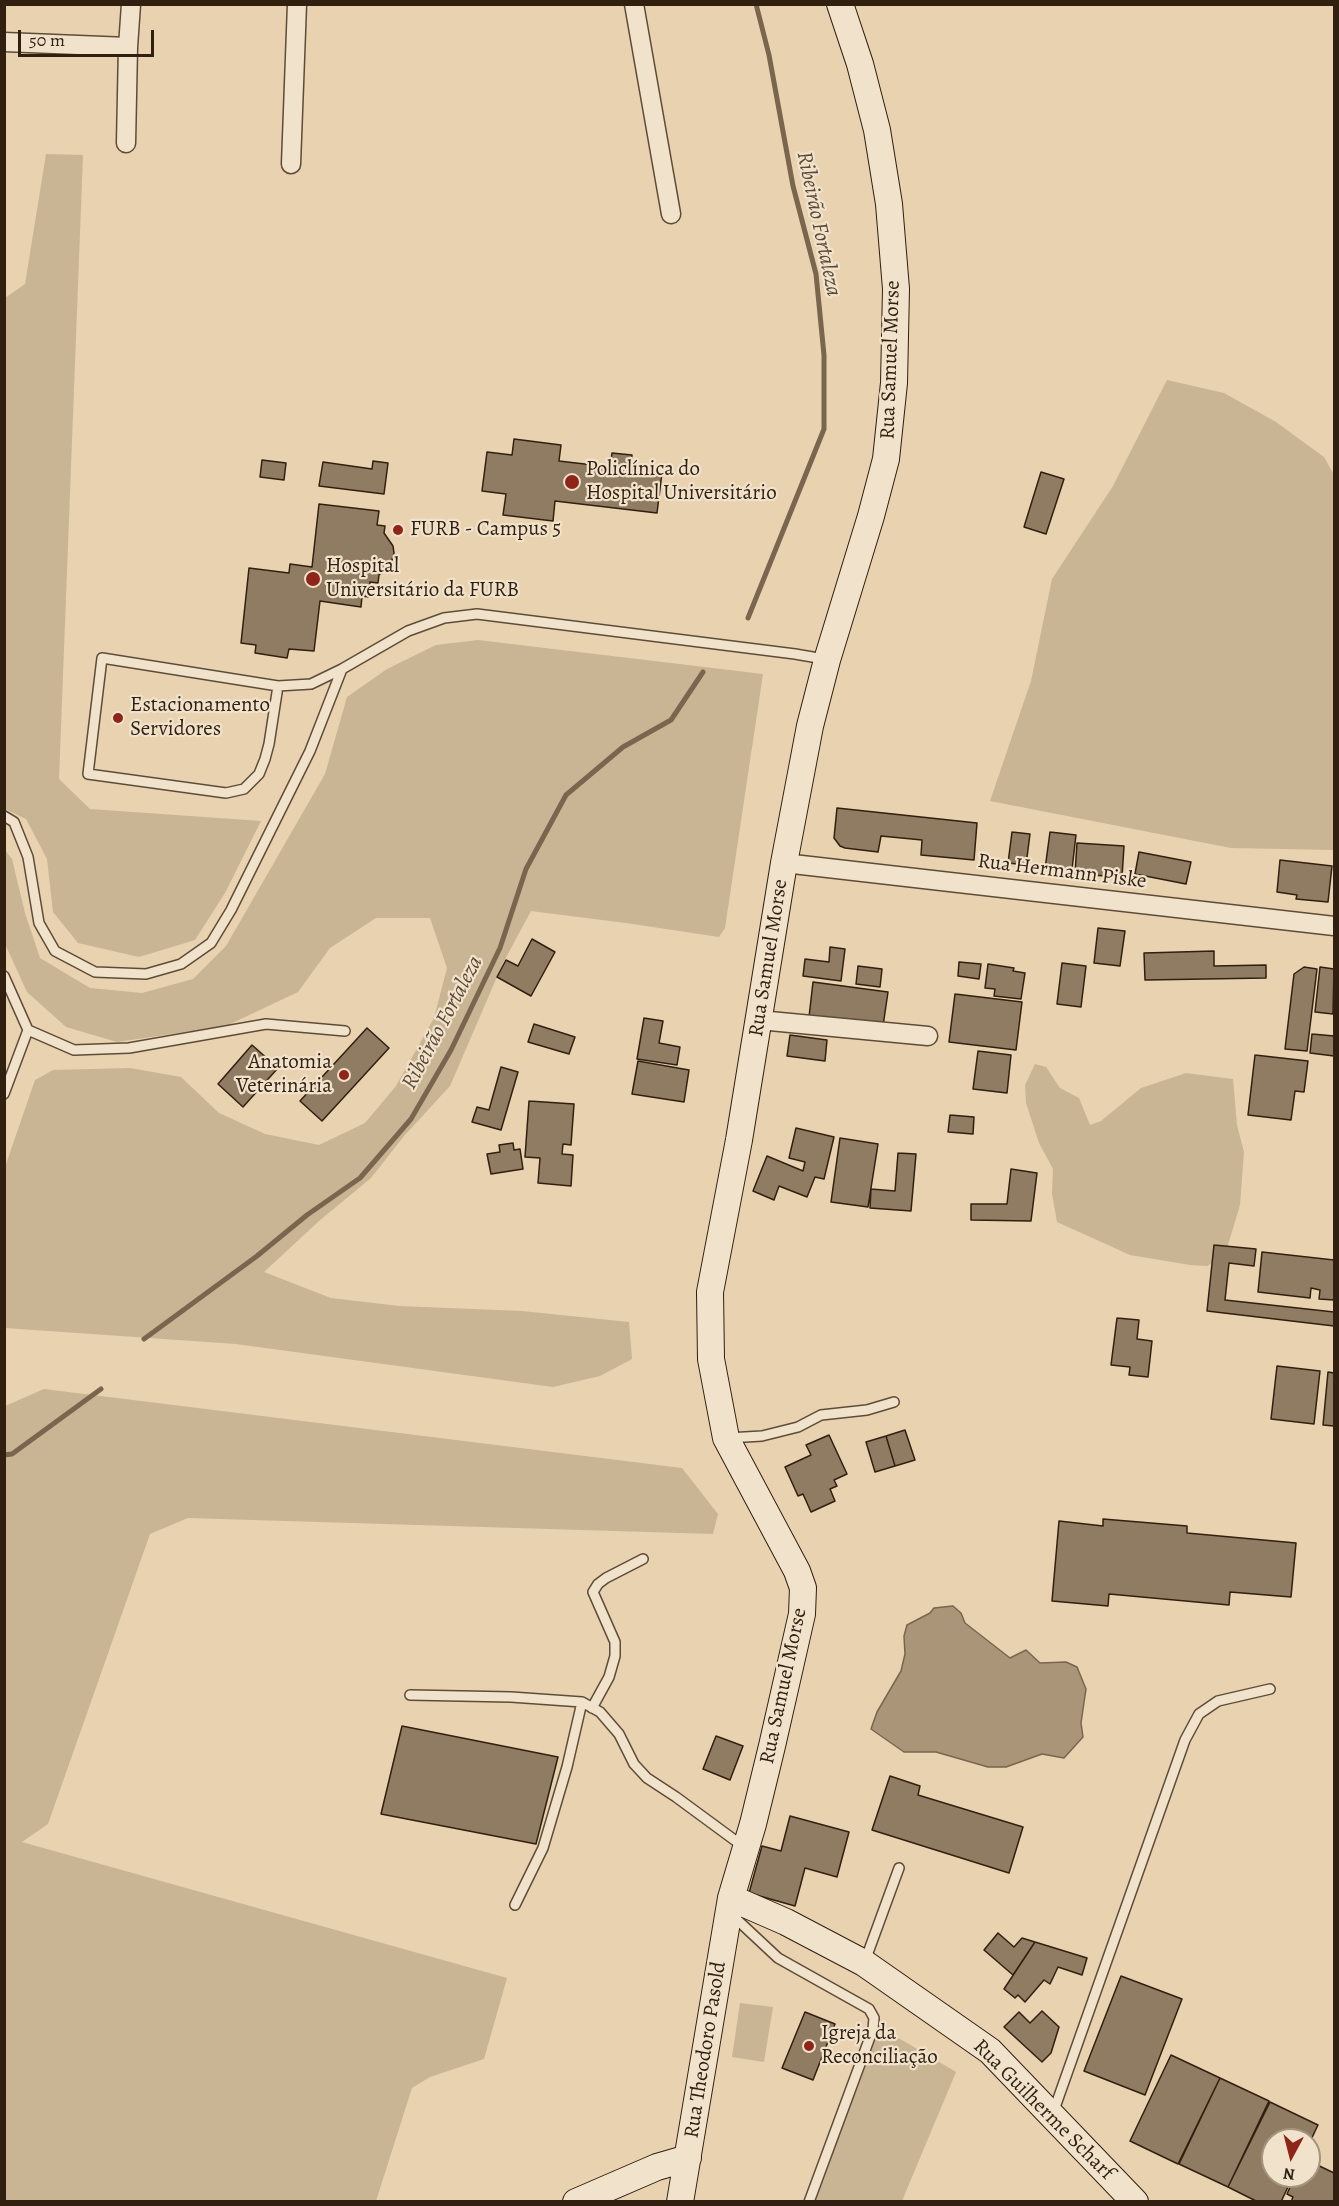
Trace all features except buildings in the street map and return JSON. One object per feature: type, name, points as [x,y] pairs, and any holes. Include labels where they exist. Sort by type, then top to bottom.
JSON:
[{"type":"street","points":[[126,143],[131,4]]},
{"type":"street","points":[[291,164],[297,4]]},
{"type":"street","points":[[633,4],[671,214]]},
{"type":"street","name":"Rua Samuel Morse","points":[[729,1905],[772,1746],[800,1625],[803,1588],[797,1571],[726,1438],[711,1359],[710,1292],[737,1151],[784,863],[810,726],[886,459],[894,382],[896,289],[889,204],[878,130],[860,64],[840,4]]},
{"type":"street","points":[[4,42],[128,47]]},
{"type":"street","name":"Rua Hermann Piske","points":[[784,863],[1335,927]]},
{"type":"street","points":[[759,1020],[928,1036]]},
{"type":"street","name":"Rua Guilherme Scharf","points":[[729,1905],[786,1922],[864,1963],[990,2051],[1135,2202]]},
{"type":"street","name":"Rua Theodoro Pasold","points":[[680,2202],[729,1905]]},
{"type":"street","points":[[576,2202],[657,2167],[688,2158]]},
{"type":"lane","points":[[278,686],[265,759],[259,774],[244,789],[226,793],[88,774],[102,658],[278,686],[311,684],[408,631],[444,618],[477,614],[827,660]]},
{"type":"lane","points":[[4,816],[14,822],[28,857],[39,923],[55,951],[95,972],[146,974],[181,964],[211,943],[231,910],[310,752],[342,669]]},
{"type":"lane","points":[[4,976],[28,1030],[75,1050],[129,1048],[266,1024],[345,1031]]},
{"type":"lane","points":[[4,1094],[28,1030]]},
{"type":"lane","points":[[726,1438],[762,1436],[798,1426],[821,1415],[867,1410],[894,1402]]},
{"type":"lane","points":[[592,1707],[609,1677],[615,1656],[615,1642],[593,1592],[606,1578],[643,1559]]},
{"type":"lane","points":[[1052,2115],[1185,1740],[1199,1713],[1218,1701],[1270,1689]]},
{"type":"lane","points":[[410,1695],[511,1697],[582,1702],[600,1712],[619,1734],[634,1764],[646,1778],[746,1848]]},
{"type":"lane","points":[[515,1905],[543,1848],[567,1767],[582,1702]]},
{"type":"lane","points":[[864,1963],[899,1868]]},
{"type":"lane","points":[[729,1905],[754,1938],[778,1958],[869,2009],[874,2018],[873,2029],[809,2202]]},
{"type":"shaded area","points":[[46,154],[83,155],[59,779],[90,809],[261,821],[225,893],[195,940],[139,957],[78,943],[53,912],[47,859],[26,819],[5,809],[5,298],[25,284]]},
{"type":"shaded area","points":[[1167,380],[1224,393],[1276,422],[1324,457],[1334,475],[1334,850],[1231,848],[990,801],[1031,681],[1052,579],[1113,486]]},
{"type":"shaded area","points":[[478,640],[763,674],[725,928],[719,937],[531,911],[503,963],[450,1086],[404,1136],[371,1178],[319,1221],[264,1272],[331,1298],[399,1306],[522,1311],[629,1322],[632,1359],[600,1376],[553,1387],[236,1344],[5,1328],[5,1167],[35,1080],[53,1070],[130,1068],[181,1077],[219,1113],[265,1134],[319,1145],[365,1123],[396,1086],[434,1018],[447,968],[430,918],[376,918],[330,948],[298,992],[226,1026],[117,1042],[66,1027],[27,992],[5,944],[5,850],[12,859],[25,913],[40,958],[90,988],[142,993],[193,979],[226,946],[325,774],[347,697],[387,669],[436,645]]},
{"type":"shaded area","points":[[1035,1064],[1046,1067],[1060,1088],[1079,1098],[1090,1125],[1101,1121],[1141,1088],[1186,1073],[1233,1079],[1237,1125],[1244,1152],[1240,1205],[1225,1255],[1207,1266],[1130,1255],[1057,1222],[1052,1194],[1053,1169],[1039,1143],[1026,1103],[1025,1085]]},
{"type":"shaded area","points":[[44,1389],[682,1468],[718,1514],[713,1534],[188,1518],[150,1534],[48,1824],[22,1842],[507,1978],[484,2059],[430,2077],[412,2088],[376,2201],[5,2201],[5,1406]]},
{"type":"shaded area","points":[[953,1606],[961,1613],[965,1623],[1010,1658],[1026,1650],[1040,1663],[1066,1662],[1077,1667],[1086,1689],[1081,1723],[1083,1737],[1064,1758],[1042,1754],[1006,1767],[988,1767],[936,1752],[904,1752],[871,1729],[877,1712],[901,1671],[907,1625],[930,1613],[934,1608]]},
{"type":"shaded area","points":[[740,2003],[773,2007],[764,2062],[732,2057]]},
{"type":"shaded area","points":[[880,2027],[956,2072],[902,2201],[814,2202]]},
{"type":"waterway","name":"Ribeirão Fortaleza","points":[[748,618],[824,429],[824,355],[816,274],[793,186],[769,55],[756,4]]},
{"type":"waterway","name":"Ribeirão Fortaleza","points":[[144,1339],[257,1256],[307,1215],[360,1178],[411,1119],[451,1050],[500,948],[526,869],[566,795],[623,747],[671,720],[703,672]]},
{"type":"waterway","name":"Ribeirão Fortaleza","points":[[4,1455],[12,1454],[101,1389]]},
{"type":"place","name":"Policlínica do Hospital Universitário","points":[[572,482]]},
{"type":"place","name":"FURB - Campus 5","points":[[398,530]]},
{"type":"place","name":"Hospital Universitário da FURB","points":[[313,579]]},
{"type":"place","name":"Estacionamento Servidores","points":[[118,718]]},
{"type":"place","name":"Anatomia Veterinária","points":[[344,1075]]},
{"type":"place","name":"Igreja da Reconciliação","points":[[809,2046]]}]
